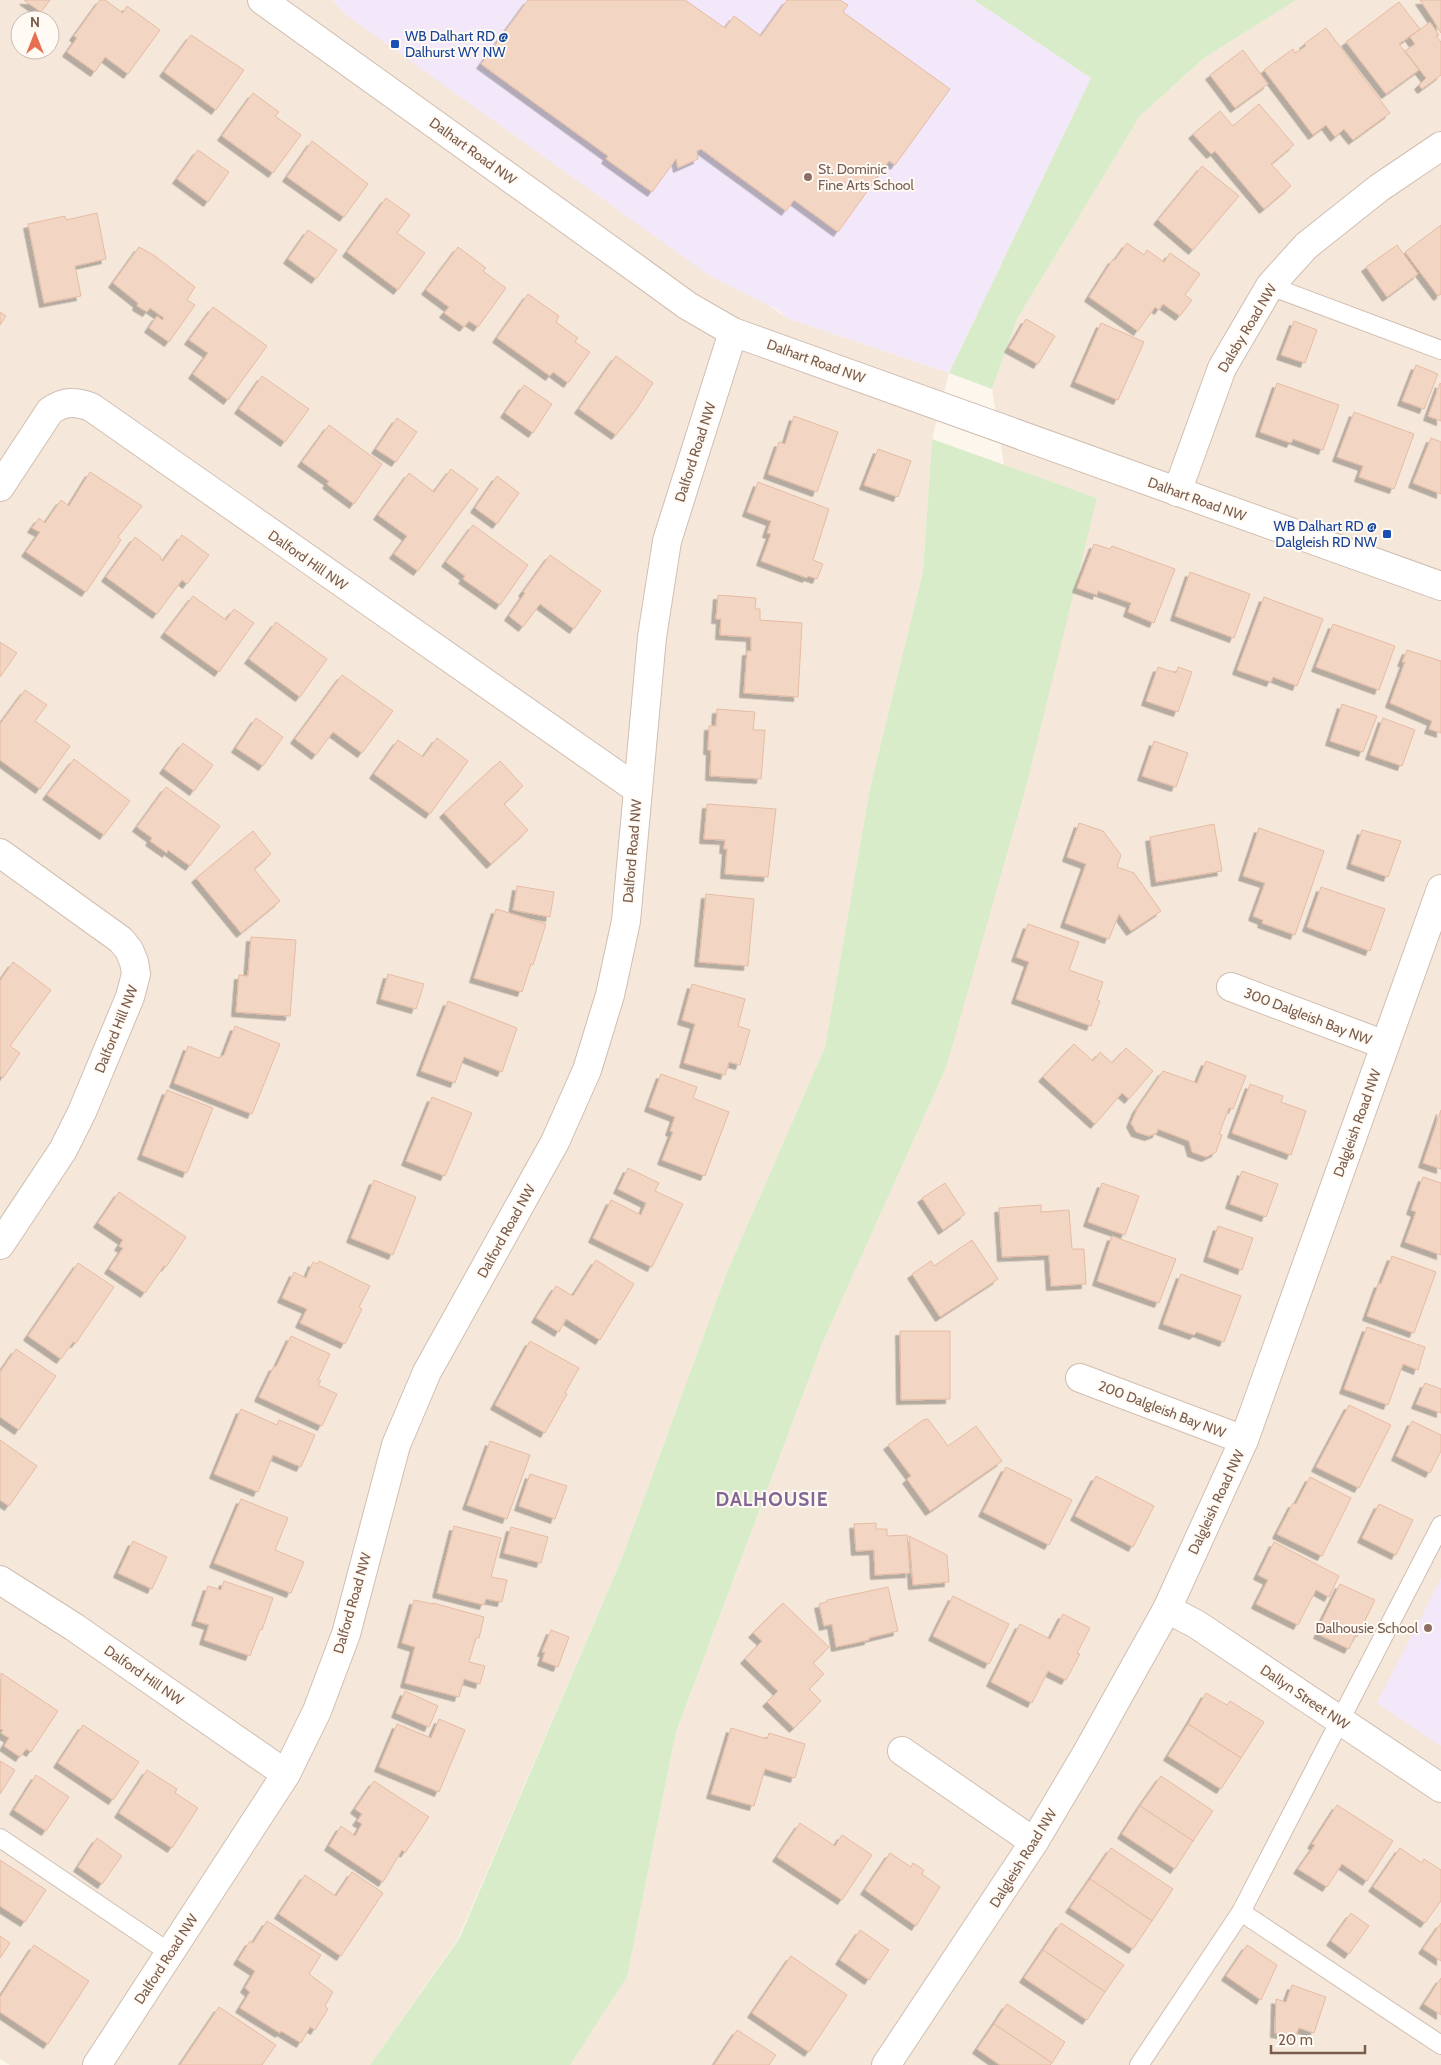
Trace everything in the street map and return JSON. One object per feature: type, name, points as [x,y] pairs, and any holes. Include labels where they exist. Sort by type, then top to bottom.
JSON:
[{"type":"street","name":"Dalhart Road NW","points":[[262,0],[688,306],[734,332],[1441,586]]},
{"type":"street","name":"Dalsby Road NW","points":[[1177,492],[1222,368],[1270,286],[1306,246],[1379,188],[1441,146]]},
{"type":"street","name":"Dalford Road NW","points":[[97,2065],[286,1774],[317,1711],[346,1634],[396,1445],[423,1382],[555,1142],[587,1070],[610,994],[626,920],[652,637],[667,541],[734,332]]},
{"type":"street","name":"Dalford Hill NW","points":[[0,487],[50,411],[58,405],[67,402],[80,402],[91,407],[637,789]]},
{"type":"street","name":"Dalford Hill NW","points":[[0,853],[121,940],[129,950],[136,974],[134,986],[123,1014],[82,1112],[63,1150],[0,1245]]},
{"type":"street","name":"Dalgleish Road NW","points":[[886,2065],[1034,1842],[1090,1747],[1167,1608],[1244,1440],[1441,889]]},
{"type":"street","name":"300 Dalgleish Bay NW","points":[[1231,987],[1385,1045]]},
{"type":"street","name":"200 Dalgleish Bay NW","points":[[1080,1378],[1244,1440]]},
{"type":"street","name":"Dalford Hill NW","points":[[0,1580],[74,1627],[286,1774]]},
{"type":"street","name":"Dallyn Street NW","points":[[1167,1608],[1196,1624],[1441,1788]]},
{"type":"street","points":[[902,1751],[1034,1842]]},
{"type":"lane","points":[[1270,286],[1441,350]]},
{"type":"lane","points":[[1139,2065],[1241,1912],[1441,1525]]},
{"type":"lane","points":[[0,1838],[170,1952]]},
{"type":"lane","points":[[1241,1912],[1441,2045]]},
{"type":"shaded area","points":[[0,0],[333,0],[787,318],[949,373],[932,439],[923,571],[870,788],[825,1047],[727,1272],[622,1558],[458,1939],[370,2065],[10,2065],[0,2059]]},
{"type":"shaded area","name":"St. Dominic Fine Arts School","points":[[333,0],[974,0],[1091,78],[949,373],[787,318],[778,310],[710,276],[345,14]]},
{"type":"shaded area","points":[[1296,0],[1441,0],[1441,2065],[570,2065],[627,1977],[676,1732],[822,1344],[946,1068],[1097,498],[1004,465],[992,389],[1017,319],[1140,116],[1204,58]]},
{"type":"shaded area","name":"Dalhousie School","points":[[1441,1578],[1441,1746],[1377,1703]]},
{"type":"green space","points":[[974,0],[1296,0],[1204,58],[1140,116],[1017,319],[992,389],[949,373],[1091,78]]},
{"type":"green space","points":[[932,439],[1097,498],[1026,787],[946,1068],[822,1344],[676,1732],[627,1977],[570,2065],[370,2065],[459,1939],[622,1558],[727,1272],[825,1047],[870,788],[923,571]]},
{"type":"building","points":[[24,0],[50,0],[42,10],[38,10]]},
{"type":"building","points":[[100,0],[105,0],[123,13],[127,6],[160,30],[128,74],[105,57],[95,72],[67,52],[77,38],[74,36]]},
{"type":"building","points":[[528,0],[685,0],[725,28],[734,16],[761,36],[787,0],[840,0],[848,5],[843,12],[950,89],[895,165],[889,161],[838,232],[794,200],[786,211],[701,149],[697,151],[698,159],[678,168],[676,159],[652,192],[606,159],[608,156],[481,64]]},
{"type":"building","points":[[1420,0],[1441,0],[1441,33],[1432,18]]},
{"type":"building","points":[[1399,2],[1420,29],[1399,44],[1419,70],[1386,94],[1346,42]]},
{"type":"building","points":[[1430,22],[1439,35],[1436,36],[1441,42],[1441,75],[1422,89],[1419,85],[1426,78],[1405,51],[1415,44],[1410,37]]},
{"type":"building","points":[[1326,28],[1390,113],[1353,140],[1344,129],[1335,137],[1326,125],[1313,135],[1264,70],[1293,49],[1295,53],[1306,46],[1304,44]]},
{"type":"building","points":[[191,35],[244,70],[216,110],[164,72]]},
{"type":"building","points":[[1243,50],[1268,84],[1235,108],[1210,75]]},
{"type":"building","points":[[253,93],[279,112],[275,116],[301,135],[273,173],[222,136]]},
{"type":"building","points":[[1259,104],[1294,145],[1271,164],[1291,186],[1264,209],[1215,151],[1211,154],[1193,134],[1220,111],[1233,126]]},
{"type":"building","points":[[312,141],[368,184],[344,217],[287,177]]},
{"type":"building","points":[[198,150],[229,172],[208,202],[177,179]]},
{"type":"building","points":[[1202,166],[1239,196],[1193,250],[1158,220]]},
{"type":"building","points":[[386,198],[410,215],[397,233],[425,253],[398,290],[347,252]]},
{"type":"building","points":[[97,213],[106,259],[75,266],[81,296],[44,303],[28,224],[65,216],[66,220]]},
{"type":"building","points":[[1441,225],[1441,294],[1438,296],[1405,252]]},
{"type":"building","points":[[308,230],[337,250],[316,279],[288,259]]},
{"type":"building","points":[[1127,243],[1144,255],[1147,250],[1164,262],[1170,253],[1200,274],[1185,295],[1192,300],[1180,316],[1163,304],[1159,310],[1155,307],[1138,331],[1089,297],[1113,259],[1115,260]]},
{"type":"building","points":[[1397,245],[1418,274],[1387,297],[1366,267]]},
{"type":"building","points":[[139,247],[155,256],[195,287],[187,300],[195,305],[169,342],[149,328],[157,316],[162,320],[164,318],[150,308],[147,312],[137,306],[138,303],[113,283]]},
{"type":"building","points":[[458,247],[486,268],[483,271],[506,288],[478,327],[469,321],[464,327],[444,313],[449,307],[426,290]]},
{"type":"building","points":[[528,294],[559,316],[556,322],[578,338],[575,342],[590,352],[568,383],[553,372],[550,376],[497,338]]},
{"type":"building","points":[[213,307],[267,346],[228,400],[193,374],[208,353],[189,340]]},
{"type":"building","points":[[0,312],[6,316],[0,325]]},
{"type":"building","points":[[1026,319],[1055,336],[1038,364],[1009,348]]},
{"type":"building","points":[[1294,321],[1317,330],[1305,363],[1281,355]]},
{"type":"building","points":[[1101,323],[1144,342],[1118,400],[1075,382]]},
{"type":"building","points":[[616,356],[653,383],[636,410],[616,435],[579,409]]},
{"type":"building","points":[[1416,365],[1438,374],[1424,409],[1402,401]]},
{"type":"building","points":[[262,376],[309,409],[285,442],[239,409]]},
{"type":"building","points":[[1277,383],[1339,405],[1323,450],[1293,439],[1291,443],[1260,432]]},
{"type":"building","points":[[1441,384],[1441,421],[1428,416]]},
{"type":"building","points":[[524,385],[552,404],[533,433],[505,413]]},
{"type":"building","points":[[1354,412],[1414,434],[1394,489],[1359,477],[1363,466],[1337,457]]},
{"type":"building","points":[[794,416],[838,432],[817,492],[768,474],[779,442],[785,444]]},
{"type":"building","points":[[397,418],[417,432],[396,462],[376,449]]},
{"type":"building","points":[[329,425],[382,464],[354,504],[327,484],[329,481],[302,462]]},
{"type":"building","points":[[1431,438],[1441,442],[1441,494],[1413,483]]},
{"type":"building","points":[[878,449],[911,461],[898,497],[864,485]]},
{"type":"building","points":[[451,469],[478,489],[418,571],[394,554],[407,536],[378,515],[409,473],[434,492]]},
{"type":"building","points":[[90,472],[142,506],[118,537],[121,540],[86,592],[26,552],[40,532],[32,528],[39,518],[45,523],[61,500],[69,506]]},
{"type":"building","points":[[497,476],[519,493],[497,524],[475,508]]},
{"type":"building","points":[[758,482],[829,509],[813,560],[823,564],[817,579],[808,576],[807,578],[761,561],[771,534],[767,533],[771,521],[747,512]]},
{"type":"building","points":[[473,525],[528,565],[500,605],[463,579],[465,576],[446,562]]},
{"type":"building","points":[[182,535],[209,555],[187,584],[182,580],[157,614],[106,577],[135,537],[161,557],[160,559],[163,561]]},
{"type":"building","points":[[1094,544],[1110,549],[1112,546],[1175,569],[1154,623],[1128,612],[1131,603],[1098,591],[1097,595],[1077,588]]},
{"type":"building","points":[[550,555],[601,591],[574,629],[540,604],[523,627],[509,616],[525,593],[523,592]]},
{"type":"building","points":[[1190,572],[1250,594],[1234,638],[1175,616]]},
{"type":"building","points":[[718,595],[756,598],[755,609],[760,609],[760,620],[802,623],[798,697],[744,693],[747,651],[751,651],[751,637],[720,635],[721,619],[716,619]]},
{"type":"building","points":[[193,596],[226,620],[234,609],[254,623],[219,672],[165,633]]},
{"type":"building","points":[[1264,597],[1323,619],[1297,686],[1273,677],[1271,682],[1237,670]]},
{"type":"building","points":[[276,622],[327,659],[300,697],[249,659]]},
{"type":"building","points":[[1333,624],[1395,646],[1379,690],[1316,667]]},
{"type":"building","points":[[0,642],[17,653],[0,677]]},
{"type":"building","points":[[1407,650],[1441,661],[1441,733],[1429,729],[1432,721],[1390,703],[1405,662],[1402,662]]},
{"type":"building","points":[[1158,667],[1176,673],[1178,667],[1192,672],[1178,712],[1146,701]]},
{"type":"building","points":[[342,675],[393,711],[362,753],[333,732],[316,755],[295,739]]},
{"type":"building","points":[[25,690],[47,705],[35,721],[70,746],[40,789],[0,760],[0,724]]},
{"type":"building","points":[[1342,704],[1377,716],[1363,752],[1330,741]]},
{"type":"building","points":[[717,709],[755,712],[753,730],[765,730],[761,779],[710,776],[711,750],[708,750],[709,726],[716,726]]},
{"type":"building","points":[[256,718],[283,737],[263,766],[236,748]]},
{"type":"building","points":[[1383,718],[1415,730],[1402,766],[1370,755]]},
{"type":"building","points":[[437,738],[468,761],[430,814],[374,774],[398,740],[423,757]]},
{"type":"building","points":[[1154,741],[1188,753],[1176,787],[1142,776]]},
{"type":"building","points":[[183,743],[213,765],[194,791],[164,769]]},
{"type":"building","points":[[74,759],[130,801],[104,835],[47,795]]},
{"type":"building","points":[[500,761],[523,786],[504,804],[528,830],[491,864],[444,813]]},
{"type":"building","points":[[166,787],[220,826],[190,866],[168,850],[167,853],[150,841],[152,838],[137,827]]},
{"type":"building","points":[[707,804],[776,809],[768,877],[725,874],[727,849],[724,849],[725,840],[704,839]]},
{"type":"building","points":[[1079,823],[1103,831],[1121,855],[1117,867],[1134,873],[1161,911],[1131,931],[1119,914],[1109,939],[1065,923],[1086,864],[1067,857]]},
{"type":"building","points":[[1214,824],[1222,871],[1156,882],[1150,837]]},
{"type":"building","points":[[1259,828],[1324,851],[1295,935],[1262,923],[1263,920],[1253,916],[1265,883],[1243,876]]},
{"type":"building","points":[[1362,830],[1401,841],[1388,877],[1351,864]]},
{"type":"building","points":[[253,831],[271,854],[254,869],[280,901],[241,933],[196,878]]},
{"type":"building","points":[[517,886],[554,892],[550,917],[513,910]]},
{"type":"building","points":[[1321,887],[1385,909],[1370,951],[1307,927]]},
{"type":"building","points":[[706,894],[754,899],[748,966],[699,962]]},
{"type":"building","points":[[496,909],[546,924],[522,992],[474,978]]},
{"type":"building","points":[[1028,924],[1079,942],[1069,970],[1103,982],[1097,1000],[1100,1001],[1091,1026],[1016,999],[1029,962],[1016,957]]},
{"type":"building","points":[[251,937],[296,940],[290,1016],[236,1012],[239,975],[248,976]]},
{"type":"building","points":[[13,962],[51,990],[10,1046],[20,1053],[3,1078],[0,1076],[0,981]]},
{"type":"building","points":[[388,974],[424,984],[416,1009],[381,999]]},
{"type":"building","points":[[692,984],[745,999],[738,1026],[750,1030],[740,1065],[729,1062],[725,1075],[684,1063],[695,1024],[682,1020]]},
{"type":"building","points":[[448,1001],[517,1028],[502,1072],[464,1057],[455,1083],[421,1071]]},
{"type":"building","points":[[235,1026],[280,1044],[252,1114],[174,1083],[188,1046],[218,1058],[224,1055]]},
{"type":"building","points":[[1074,1044],[1093,1061],[1100,1052],[1112,1063],[1126,1048],[1153,1071],[1129,1099],[1122,1093],[1095,1124],[1043,1077]]},
{"type":"building","points":[[1206,1061],[1246,1076],[1233,1109],[1229,1108],[1219,1134],[1222,1135],[1216,1152],[1206,1157],[1192,1152],[1189,1141],[1158,1129],[1157,1133],[1149,1136],[1136,1132],[1131,1123],[1137,1109],[1163,1071],[1197,1083]]},
{"type":"building","points":[[661,1074],[697,1087],[693,1098],[729,1112],[705,1176],[662,1160],[673,1132],[670,1131],[675,1117],[649,1107]]},
{"type":"building","points":[[1250,1084],[1283,1096],[1281,1102],[1306,1111],[1291,1155],[1232,1133]]},
{"type":"building","points":[[167,1090],[213,1108],[187,1173],[142,1155]]},
{"type":"building","points":[[432,1097],[472,1113],[445,1176],[406,1161]]},
{"type":"building","points":[[1441,1110],[1441,1169],[1423,1163]]},
{"type":"building","points":[[628,1168],[659,1183],[655,1191],[683,1204],[652,1267],[593,1238],[611,1200],[641,1215],[646,1203],[618,1189]]},
{"type":"building","points":[[1242,1171],[1278,1184],[1266,1217],[1230,1204]]},
{"type":"building","points":[[1423,1177],[1441,1183],[1441,1255],[1405,1242],[1416,1212],[1411,1210]]},
{"type":"building","points":[[374,1180],[416,1197],[393,1255],[351,1238]]},
{"type":"building","points":[[945,1183],[965,1214],[943,1230],[922,1198]]},
{"type":"building","points":[[1102,1183],[1139,1196],[1125,1235],[1088,1222]]},
{"type":"building","points":[[119,1192],[186,1237],[166,1267],[164,1266],[145,1293],[109,1269],[123,1248],[119,1246],[123,1240],[98,1223]]},
{"type":"building","points":[[1041,1205],[1041,1212],[1069,1210],[1072,1249],[1084,1249],[1086,1284],[1051,1286],[1049,1255],[1002,1257],[999,1208]]},
{"type":"building","points":[[1218,1226],[1253,1238],[1242,1270],[1208,1257]]},
{"type":"building","points":[[1112,1236],[1176,1259],[1159,1303],[1097,1281]]},
{"type":"building","points":[[972,1240],[998,1279],[940,1317],[912,1274],[931,1261],[934,1266]]},
{"type":"building","points":[[1392,1256],[1436,1272],[1414,1333],[1367,1316],[1379,1283],[1381,1284]]},
{"type":"building","points":[[596,1260],[634,1284],[600,1340],[566,1319],[559,1332],[536,1318],[556,1286],[573,1296]]},
{"type":"building","points":[[319,1261],[370,1286],[359,1307],[362,1309],[345,1344],[300,1323],[307,1309],[282,1298],[294,1272],[306,1278],[313,1262],[317,1264]]},
{"type":"building","points":[[78,1263],[114,1287],[76,1343],[73,1342],[61,1359],[28,1336]]},
{"type":"building","points":[[1181,1274],[1241,1296],[1224,1342],[1197,1332],[1194,1335],[1163,1324]]},
{"type":"building","points":[[1367,1327],[1425,1347],[1418,1370],[1403,1364],[1388,1405],[1344,1389]]},
{"type":"building","points":[[900,1331],[950,1331],[950,1399],[901,1400]]},
{"type":"building","points":[[291,1336],[330,1354],[318,1380],[321,1381],[318,1385],[337,1394],[322,1426],[259,1397]]},
{"type":"building","points":[[530,1341],[579,1368],[545,1433],[495,1405]]},
{"type":"building","points":[[16,1349],[56,1376],[19,1430],[0,1417],[0,1372]]},
{"type":"building","points":[[1425,1383],[1441,1389],[1441,1413],[1416,1404]]},
{"type":"building","points":[[1349,1405],[1391,1425],[1359,1488],[1316,1467]]},
{"type":"building","points":[[241,1409],[277,1425],[279,1420],[315,1435],[301,1467],[273,1455],[258,1492],[214,1474]]},
{"type":"building","points":[[928,1419],[948,1446],[976,1426],[1002,1461],[930,1511],[907,1479],[911,1476],[888,1445],[923,1420]]},
{"type":"building","points":[[1412,1421],[1441,1435],[1441,1451],[1430,1473],[1396,1456]]},
{"type":"building","points":[[0,1440],[37,1466],[9,1506],[0,1500]]},
{"type":"building","points":[[490,1441],[530,1455],[507,1519],[467,1505]]},
{"type":"building","points":[[1006,1467],[1072,1500],[1049,1545],[983,1512]]},
{"type":"building","points":[[530,1474],[567,1486],[555,1519],[519,1506]]},
{"type":"building","points":[[1096,1476],[1154,1506],[1133,1547],[1075,1516]]},
{"type":"building","points":[[1310,1477],[1351,1498],[1322,1556],[1277,1534],[1293,1503],[1296,1504]]},
{"type":"building","points":[[241,1499],[288,1518],[275,1550],[304,1562],[291,1593],[214,1563]]},
{"type":"building","points":[[1379,1504],[1413,1520],[1396,1555],[1362,1538]]},
{"type":"building","points":[[876,1523],[876,1529],[887,1529],[887,1536],[907,1535],[910,1573],[875,1575],[874,1550],[856,1551],[854,1524]]},
{"type":"building","points":[[454,1526],[501,1538],[491,1577],[507,1580],[502,1602],[486,1599],[484,1605],[437,1593]]},
{"type":"building","points":[[511,1527],[548,1537],[541,1563],[504,1553]]},
{"type":"building","points":[[909,1536],[947,1555],[949,1582],[913,1585]]},
{"type":"building","points":[[133,1541],[167,1557],[152,1589],[118,1573]]},
{"type":"building","points":[[1274,1542],[1339,1576],[1329,1597],[1316,1590],[1298,1625],[1256,1604],[1268,1580],[1258,1575]]},
{"type":"building","points":[[224,1581],[273,1598],[262,1630],[260,1629],[250,1656],[204,1640],[209,1625],[196,1621],[208,1586],[221,1590]]},
{"type":"building","points":[[1340,1584],[1375,1600],[1349,1649],[1318,1634],[1324,1622],[1322,1621]]},
{"type":"building","points":[[888,1587],[898,1631],[836,1647],[832,1624],[824,1626],[819,1604],[827,1602],[827,1600]]},
{"type":"building","points":[[953,1596],[1009,1624],[989,1664],[933,1636]]},
{"type":"building","points":[[414,1600],[433,1603],[484,1617],[479,1638],[476,1638],[469,1662],[485,1666],[480,1684],[464,1679],[459,1697],[405,1683],[415,1647],[402,1643]]},
{"type":"building","points":[[783,1603],[829,1647],[813,1663],[824,1674],[809,1689],[821,1701],[794,1728],[767,1702],[778,1691],[745,1659],[762,1641],[753,1633]]},
{"type":"building","points":[[1063,1614],[1090,1628],[1077,1653],[1080,1654],[1066,1680],[1048,1671],[1032,1703],[991,1682],[1020,1624],[1050,1639]]},
{"type":"building","points":[[551,1630],[569,1637],[558,1667],[542,1661],[545,1652],[542,1652]]},
{"type":"building","points":[[1,1673],[58,1711],[31,1752],[26,1749],[20,1757],[4,1746],[9,1738],[1,1733],[3,1730],[0,1729]]},
{"type":"building","points":[[405,1691],[438,1706],[429,1727],[396,1713]]},
{"type":"building","points":[[1206,1693],[1227,1705],[1230,1701],[1264,1722],[1241,1758],[1188,1724]]},
{"type":"building","points":[[439,1719],[465,1730],[439,1792],[379,1767],[397,1724],[431,1738]]},
{"type":"building","points":[[1188,1724],[1241,1758],[1221,1789],[1168,1756]]},
{"type":"building","points":[[83,1725],[139,1762],[113,1800],[58,1763]]},
{"type":"building","points":[[731,1728],[767,1739],[769,1733],[805,1744],[795,1778],[765,1769],[754,1806],[711,1794]]},
{"type":"building","points":[[0,1761],[15,1770],[0,1794]]},
{"type":"building","points":[[147,1770],[177,1789],[175,1793],[198,1808],[172,1848],[119,1813]]},
{"type":"building","points":[[36,1775],[69,1797],[46,1831],[14,1810]]},
{"type":"building","points":[[1161,1776],[1213,1811],[1193,1841],[1140,1806]]},
{"type":"building","points":[[374,1781],[429,1817],[405,1853],[402,1850],[383,1882],[329,1846],[341,1826],[355,1836],[362,1824],[357,1821],[362,1814],[355,1809]]},
{"type":"building","points":[[1337,1805],[1393,1841],[1367,1881],[1342,1864],[1327,1887],[1298,1869],[1315,1845],[1312,1844]]},
{"type":"building","points":[[1140,1806],[1193,1841],[1175,1869],[1122,1834]]},
{"type":"building","points":[[800,1823],[835,1846],[842,1835],[872,1855],[842,1900],[777,1857]]},
{"type":"building","points":[[97,1838],[122,1856],[102,1884],[78,1867]]},
{"type":"building","points":[[1111,1848],[1173,1889],[1152,1921],[1090,1879]]},
{"type":"building","points":[[1400,1848],[1422,1863],[1424,1859],[1441,1870],[1441,1901],[1425,1923],[1373,1887]]},
{"type":"building","points":[[890,1853],[911,1867],[913,1863],[924,1870],[922,1874],[940,1887],[916,1926],[865,1890]]},
{"type":"building","points":[[0,1860],[46,1890],[25,1922],[0,1906]]},
{"type":"building","points":[[352,1872],[383,1893],[341,1956],[279,1914],[305,1875],[336,1896]]},
{"type":"building","points":[[1090,1879],[1152,1921],[1133,1949],[1070,1908]]},
{"type":"building","points":[[1351,1913],[1369,1926],[1349,1954],[1331,1941]]},
{"type":"building","points":[[267,1921],[321,1955],[309,1974],[333,1992],[325,2006],[328,2009],[315,2030],[310,2027],[301,2043],[281,2031],[280,2033],[240,2008],[250,1992],[245,1988],[255,1971],[238,1960],[250,1941],[253,1943]]},
{"type":"building","points":[[1061,1923],[1124,1965],[1105,1992],[1043,1950]]},
{"type":"building","points":[[1441,1923],[1441,1961],[1423,1949]]},
{"type":"building","points":[[860,1930],[889,1950],[869,1980],[840,1960]]},
{"type":"building","points":[[0,1936],[10,1943],[0,1958]]},
{"type":"building","points":[[34,1945],[89,1981],[48,2044],[0,2012],[0,1997]]},
{"type":"building","points":[[1247,1945],[1277,1965],[1261,2000],[1226,1976]]},
{"type":"building","points":[[1043,1950],[1105,1992],[1087,2020],[1024,1978]]},
{"type":"building","points":[[791,1956],[847,1995],[809,2052],[752,2013]]},
{"type":"building","points":[[1441,1978],[1441,2015],[1424,2004]]},
{"type":"building","points":[[1292,1985],[1326,1997],[1314,2033],[1299,2028],[1295,2036],[1275,2033],[1276,1999],[1286,2002]]},
{"type":"building","points":[[1007,2004],[1065,2042],[1052,2063],[994,2024]]},
{"type":"building","points":[[219,2007],[276,2045],[262,2065],[180,2065]]},
{"type":"building","points":[[994,2024],[1052,2063],[1050,2065],[1000,2065],[977,2049]]},
{"type":"building","points":[[737,2030],[776,2055],[769,2065],[714,2065]]},
{"type":"place","name":"WB Dalhart RD @ Dalhurst WY NW","points":[[395,44]]},
{"type":"place","name":"St. Dominic Fine Arts School","points":[[808,177]]},
{"type":"place","name":"WB Dalhart RD @ Dalgleish RD NW","points":[[1387,534]]},
{"type":"place","name":"Dalhousie School","points":[[1428,1628]]},
{"type":"district","name":"DALHOUSIE","points":[[772,1499]]}]
